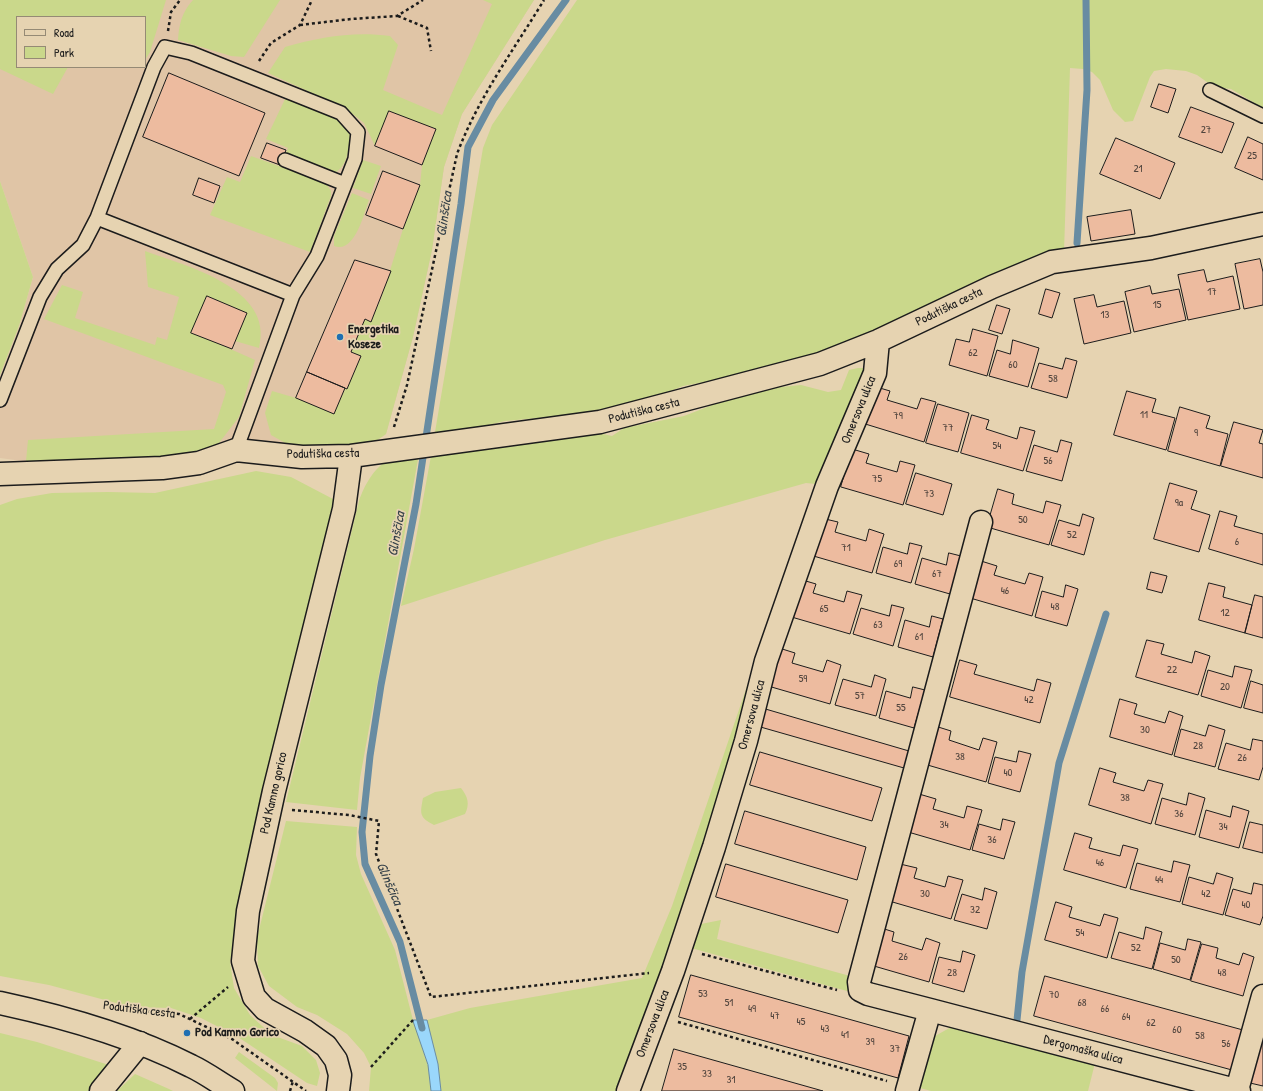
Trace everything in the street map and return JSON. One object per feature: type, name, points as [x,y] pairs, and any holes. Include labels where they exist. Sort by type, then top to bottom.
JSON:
[{"type":"street","name":"Podutiška cesta","points":[[0,474],[162,468],[199,463],[236,450],[302,457],[351,456],[393,449],[443,444],[600,422],[820,364],[878,341],[992,287],[1052,262],[1151,248],[1263,224]]},
{"type":"street","name":"Omersova ulica","points":[[628,1091],[681,948],[729,797],[766,661],[827,486],[875,373],[878,341]]},
{"type":"street","name":"Pod Kamno gorico","points":[[338,1091],[340,1075],[336,1060],[326,1046],[305,1031],[265,1009],[254,997],[243,962],[244,940],[270,808],[344,509],[351,456]]},
{"type":"street","points":[[908,1089],[930,1010],[868,994],[860,990],[859,982],[981,522]]},
{"type":"street","name":"Dergomaška ulica","points":[[930,1010],[1238,1091],[1263,996]]},
{"type":"street","name":"Podutiška cesta","points":[[0,1003],[45,1013],[140,1043],[192,1066],[233,1091]]},
{"type":"street","points":[[101,1091],[140,1043]]},
{"type":"lane","points":[[0,400],[40,297],[57,269],[83,245],[97,218],[154,67],[165,47],[191,53],[341,113],[358,132],[355,159],[317,256],[293,295],[236,450]]},
{"type":"lane","points":[[1210,90],[1263,116]]},
{"type":"lane","points":[[285,160],[345,184]]},
{"type":"lane","points":[[97,218],[293,295]]},
{"type":"path","points":[[165,47],[171,12],[180,0]]},
{"type":"path","points":[[300,25],[312,0]]},
{"type":"path","points":[[397,16],[423,0]]},
{"type":"path","points":[[393,449],[457,154],[466,132],[494,78],[544,0]]},
{"type":"path","points":[[249,76],[271,43],[300,25],[351,19],[397,16],[427,28],[431,51]]},
{"type":"path","points":[[270,808],[348,815],[379,821],[376,854],[431,997],[673,971]]},
{"type":"path","points":[[681,948],[849,993],[860,990]]},
{"type":"path","points":[[190,1019],[246,973]]},
{"type":"path","name":"Podutiška cesta","points":[[115,1009],[179,1014],[232,1039],[306,1091]]},
{"type":"path","points":[[657,1016],[908,1089]]},
{"type":"path","points":[[371,1067],[413,1020]]},
{"type":"path","points":[[290,1091],[293,1081]]},
{"type":"shaded area","points":[[0,0],[534,0],[462,114],[444,167],[432,250],[413,337],[386,434],[376,441],[313,449],[287,444],[234,443],[207,449],[37,463],[0,458],[0,375],[19,326],[33,277],[0,181]]},
{"type":"green space","points":[[0,0],[166,0],[150,52],[146,58],[146,16],[16,16],[16,68],[67,68],[53,94],[0,69]]},
{"type":"green space","points":[[193,0],[280,0],[244,57],[231,56],[178,40],[182,18],[186,9]]},
{"type":"green space","points":[[483,0],[534,0],[462,114],[444,167],[432,250],[413,337],[386,434],[376,441],[313,449],[287,444],[271,435],[265,413],[272,391],[296,398],[334,413],[361,356],[351,352],[365,319],[371,321],[381,299],[403,229],[420,185],[422,165],[436,129],[389,111],[375,146],[364,123],[345,108],[268,73],[285,47],[311,40],[337,36],[363,34],[390,36],[398,45],[383,90],[442,115],[492,4]]},
{"type":"green space","points":[[577,0],[1263,0],[1263,108],[1231,89],[1214,87],[1197,75],[1186,71],[1166,69],[1154,71],[1150,77],[1133,121],[1125,122],[1113,110],[1100,80],[1092,72],[1083,69],[1070,68],[1064,252],[883,330],[808,358],[769,365],[715,380],[683,386],[644,402],[571,415],[505,421],[434,438],[483,148],[492,125]]},
{"type":"green space","points":[[286,97],[325,112],[343,124],[349,132],[351,142],[347,156],[343,165],[333,174],[285,155],[288,148],[266,139]]},
{"type":"green space","points":[[251,156],[326,183],[331,191],[331,196],[310,252],[210,215],[227,177],[240,182]]},
{"type":"green space","points":[[363,160],[381,166],[371,194],[353,188]]},
{"type":"green space","points":[[0,181],[33,277],[19,326],[0,375]]},
{"type":"green space","points":[[352,193],[369,200],[358,231],[353,238],[348,244],[341,247],[334,246],[334,236]]},
{"type":"green space","points":[[145,251],[203,272],[241,295],[254,310],[260,327],[259,348],[235,341],[247,313],[207,296],[192,332],[255,360],[239,417],[219,443],[181,458],[37,463],[26,461],[28,440],[214,429],[226,392],[223,385],[44,319],[62,285],[83,292],[75,318],[155,345],[157,337],[167,340],[179,297],[148,287]]},
{"type":"green space","points":[[866,368],[673,939],[618,1091],[441,1091],[438,1064],[427,1020],[470,1008],[642,978],[672,906],[816,484],[806,483],[605,540],[401,606],[414,549],[431,456],[517,446],[535,437],[590,431],[612,436],[624,428],[684,416],[728,399],[781,387],[801,385],[828,392],[841,390],[849,370]]},
{"type":"green space","points":[[419,454],[360,778],[357,810],[286,802],[361,495],[375,471],[385,462],[394,458]]},
{"type":"green space","points":[[256,471],[291,477],[333,499],[332,524],[243,890],[230,962],[234,988],[250,1015],[272,1035],[302,1046],[316,1060],[320,1073],[317,1086],[307,1083],[238,1037],[201,1018],[171,1008],[131,1007],[49,985],[0,976],[0,505],[17,499],[52,493],[155,493]]},
{"type":"green space","points":[[461,788],[468,801],[465,814],[434,825],[423,817],[421,808],[423,798],[435,792]]},
{"type":"green space","points":[[286,821],[357,827],[356,855],[361,874],[395,950],[413,1020],[428,1065],[431,1091],[369,1091],[371,1067],[364,1053],[347,1034],[317,1015],[297,1007],[269,986],[258,966],[257,938]]},
{"type":"green space","points":[[721,920],[717,939],[850,976],[853,986],[847,991],[691,948],[697,930],[701,924]]},
{"type":"green space","points":[[960,1022],[1096,1059],[1088,1091],[931,1091],[920,1088],[917,1079],[928,1040]]},
{"type":"green space","points":[[0,1033],[37,1042],[112,1066],[88,1091],[0,1091]]},
{"type":"green space","points":[[239,1052],[275,1078],[278,1083],[277,1091],[235,1058]]},
{"type":"green space","points":[[135,1074],[169,1089],[173,1091],[117,1091]]},
{"type":"water","points":[[413,1020],[427,1020],[438,1064],[441,1091],[431,1091],[428,1065]]},
{"type":"building","points":[[169,73],[265,113],[239,176],[143,137]]},
{"type":"building","points":[[1159,84],[1176,89],[1168,113],[1151,107]]},
{"type":"building","points":[[1191,107],[1234,123],[1222,153],[1179,137]]},
{"type":"building","points":[[389,111],[436,129],[422,165],[375,146]]},
{"type":"building","points":[[1248,137],[1263,144],[1263,180],[1235,168]]},
{"type":"building","points":[[1116,138],[1175,163],[1160,199],[1100,174]]},
{"type":"building","points":[[267,143],[286,150],[280,165],[261,158]]},
{"type":"building","points":[[383,171],[420,185],[403,229],[366,215]]},
{"type":"building","points":[[199,178],[220,186],[214,203],[193,195]]},
{"type":"building","points":[[1131,210],[1135,234],[1091,241],[1087,217]]},
{"type":"building","points":[[1260,259],[1263,272],[1263,305],[1244,309],[1235,264]]},
{"type":"building","name":"Energetika Koseze","points":[[355,260],[391,271],[371,322],[365,319],[351,352],[361,356],[347,389],[307,372]]},
{"type":"building","points":[[1204,270],[1207,282],[1233,276],[1240,309],[1188,320],[1178,275]]},
{"type":"building","points":[[1150,286],[1152,294],[1179,289],[1186,320],[1134,332],[1125,292]]},
{"type":"building","points":[[1046,289],[1060,293],[1052,318],[1039,314]]},
{"type":"building","points":[[1094,295],[1097,307],[1124,301],[1131,333],[1084,344],[1074,299]]},
{"type":"building","points":[[207,296],[247,313],[232,349],[191,333]]},
{"type":"building","points":[[997,305],[1010,309],[1002,334],[989,330]]},
{"type":"building","points":[[973,329],[998,336],[987,376],[949,365],[956,339],[969,342]]},
{"type":"building","points":[[1013,340],[1039,348],[1028,387],[989,376],[997,350],[1010,354]]},
{"type":"building","points":[[1066,358],[1077,361],[1067,398],[1031,388],[1039,363],[1062,369]]},
{"type":"building","points":[[307,372],[345,388],[334,414],[296,398]]},
{"type":"building","points":[[873,386],[890,391],[887,400],[917,409],[921,398],[936,402],[924,442],[862,423]]},
{"type":"building","points":[[1127,391],[1156,399],[1152,412],[1175,418],[1166,450],[1114,435]]},
{"type":"building","points":[[938,404],[969,413],[958,452],[926,443]]},
{"type":"building","points":[[1180,407],[1210,416],[1206,428],[1228,434],[1220,466],[1168,451]]},
{"type":"building","points":[[972,415],[989,420],[986,429],[1017,439],[1020,427],[1035,431],[1023,471],[961,453]]},
{"type":"building","points":[[1234,422],[1263,430],[1259,443],[1263,444],[1263,478],[1221,466]]},
{"type":"building","points":[[1061,440],[1072,443],[1062,481],[1026,471],[1034,445],[1057,452]]},
{"type":"building","points":[[852,449],[869,454],[866,463],[897,472],[900,461],[915,465],[903,505],[841,487]]},
{"type":"building","points":[[916,473],[952,484],[943,515],[906,504]]},
{"type":"building","points":[[1170,483],[1197,491],[1191,509],[1210,515],[1199,552],[1154,539]]},
{"type":"building","points":[[998,489],[1014,494],[1012,504],[1043,513],[1046,501],[1061,505],[1049,545],[987,527]]},
{"type":"building","points":[[1220,511],[1237,516],[1234,526],[1263,534],[1263,565],[1209,549]]},
{"type":"building","points":[[1083,514],[1094,518],[1084,555],[1051,545],[1059,520],[1079,526]]},
{"type":"building","points":[[821,518],[838,522],[835,532],[866,541],[869,529],[884,534],[872,573],[810,555]]},
{"type":"building","points":[[910,543],[922,546],[911,583],[876,573],[883,547],[907,554]]},
{"type":"building","points":[[949,553],[961,556],[950,594],[915,584],[922,558],[946,565]]},
{"type":"building","points":[[981,561],[997,566],[994,575],[1025,584],[1029,573],[1043,577],[1032,616],[970,598]]},
{"type":"building","points":[[1151,572],[1167,576],[1162,593],[1147,589]]},
{"type":"building","points":[[799,579],[816,584],[813,593],[844,602],[847,591],[862,595],[850,634],[788,616]]},
{"type":"building","points":[[1209,583],[1225,587],[1223,597],[1252,605],[1245,633],[1199,620]]},
{"type":"building","points":[[1066,585],[1078,589],[1067,626],[1035,617],[1042,591],[1063,597]]},
{"type":"building","points":[[1255,595],[1263,597],[1263,638],[1245,633]]},
{"type":"building","points":[[892,605],[904,608],[893,646],[853,634],[861,608],[889,616]]},
{"type":"building","points":[[932,616],[943,619],[933,657],[898,647],[905,620],[929,627]]},
{"type":"building","points":[[1147,640],[1164,644],[1161,654],[1192,663],[1195,651],[1210,656],[1198,695],[1136,677]]},
{"type":"building","points":[[779,648],[795,653],[792,663],[823,672],[827,660],[841,665],[830,704],[768,686]]},
{"type":"building","points":[[960,660],[977,665],[974,674],[1034,691],[1037,679],[1051,683],[1040,723],[950,697]]},
{"type":"building","points":[[1235,666],[1252,670],[1241,708],[1201,696],[1208,670],[1232,677]]},
{"type":"building","points":[[875,675],[886,679],[876,716],[835,705],[843,679],[871,687]]},
{"type":"building","points":[[1251,681],[1263,685],[1263,713],[1244,708]]},
{"type":"building","points":[[913,687],[925,690],[914,728],[879,718],[886,691],[910,698]]},
{"type":"building","points":[[1120,699],[1137,704],[1134,714],[1165,723],[1169,711],[1183,716],[1172,755],[1110,737]]},
{"type":"building","points":[[762,708],[909,751],[904,768],[757,726]]},
{"type":"building","points":[[1209,725],[1225,730],[1215,767],[1174,756],[1181,729],[1205,736]]},
{"type":"building","points":[[935,726],[951,731],[949,740],[979,750],[983,738],[997,742],[986,782],[924,764]]},
{"type":"building","points":[[1253,739],[1263,741],[1263,767],[1259,780],[1218,769],[1226,743],[1250,750]]},
{"type":"building","points":[[1019,751],[1031,754],[1020,792],[988,783],[995,757],[1016,762]]},
{"type":"building","points":[[760,752],[882,788],[872,821],[750,785]]},
{"type":"building","points":[[1100,768],[1116,773],[1113,782],[1144,791],[1148,780],[1163,784],[1151,824],[1089,805]]},
{"type":"building","points":[[1189,793],[1205,798],[1195,835],[1155,824],[1162,798],[1186,805]]},
{"type":"building","points":[[919,794],[936,799],[933,809],[964,818],[967,806],[982,810],[970,850],[908,832]]},
{"type":"building","points":[[1233,806],[1249,811],[1239,848],[1199,837],[1206,810],[1230,817]]},
{"type":"building","points":[[745,811],[866,847],[857,880],[735,844]]},
{"type":"building","points":[[1003,819],[1015,822],[1004,859],[972,850],[979,824],[1000,830]]},
{"type":"building","points":[[1250,822],[1263,825],[1263,853],[1243,848]]},
{"type":"building","points":[[1075,833],[1092,838],[1089,848],[1120,856],[1123,845],[1138,849],[1126,888],[1064,870]]},
{"type":"building","points":[[1174,861],[1190,865],[1180,902],[1130,889],[1137,863],[1171,872]]},
{"type":"building","points":[[726,864],[848,900],[838,933],[716,897]]},
{"type":"building","points":[[900,864],[917,868],[914,878],[945,887],[948,876],[963,880],[951,919],[889,901]]},
{"type":"building","points":[[1217,873],[1233,878],[1223,915],[1182,904],[1189,877],[1213,884]]},
{"type":"building","points":[[1254,883],[1263,885],[1263,916],[1260,925],[1225,915],[1233,889],[1251,894]]},
{"type":"building","points":[[985,888],[997,892],[987,929],[954,920],[962,894],[982,900]]},
{"type":"building","points":[[1056,902],[1072,907],[1069,917],[1100,926],[1104,914],[1118,918],[1107,958],[1045,940]]},
{"type":"building","points":[[878,927],[894,932],[892,941],[922,950],[926,938],[940,943],[929,982],[867,964]]},
{"type":"building","points":[[1146,927],[1162,932],[1152,969],[1111,958],[1119,932],[1143,939]]},
{"type":"building","points":[[1188,939],[1201,942],[1190,980],[1153,969],[1160,943],[1185,950]]},
{"type":"building","points":[[1202,944],[1218,948],[1216,958],[1239,965],[1243,953],[1254,957],[1243,996],[1191,981]]},
{"type":"building","points":[[963,951],[975,955],[964,992],[932,983],[939,957],[960,962]]},
{"type":"building","points":[[691,975],[909,1036],[898,1078],[679,1017]]},
{"type":"building","points":[[1045,976],[1243,1030],[1232,1070],[1034,1016]]},
{"type":"building","points":[[1263,1037],[1263,1086],[1250,1083]]},
{"type":"building","points":[[674,1049],[823,1091],[662,1091]]},
{"type":"waterway","name":"Glinščica","points":[[422,1028],[400,942],[365,864],[362,832],[370,756],[381,685],[416,504],[461,204],[468,147],[493,100],[566,0]]},
{"type":"waterway","points":[[1077,243],[1087,90],[1086,0]]},
{"type":"waterway","points":[[1017,1020],[1022,972],[1059,763],[1106,614]]},
{"type":"place","name":"Energetika Koseze","points":[[340,337]]},
{"type":"place","name":"Pod Kamno Gorico","points":[[187,1033]]}]
